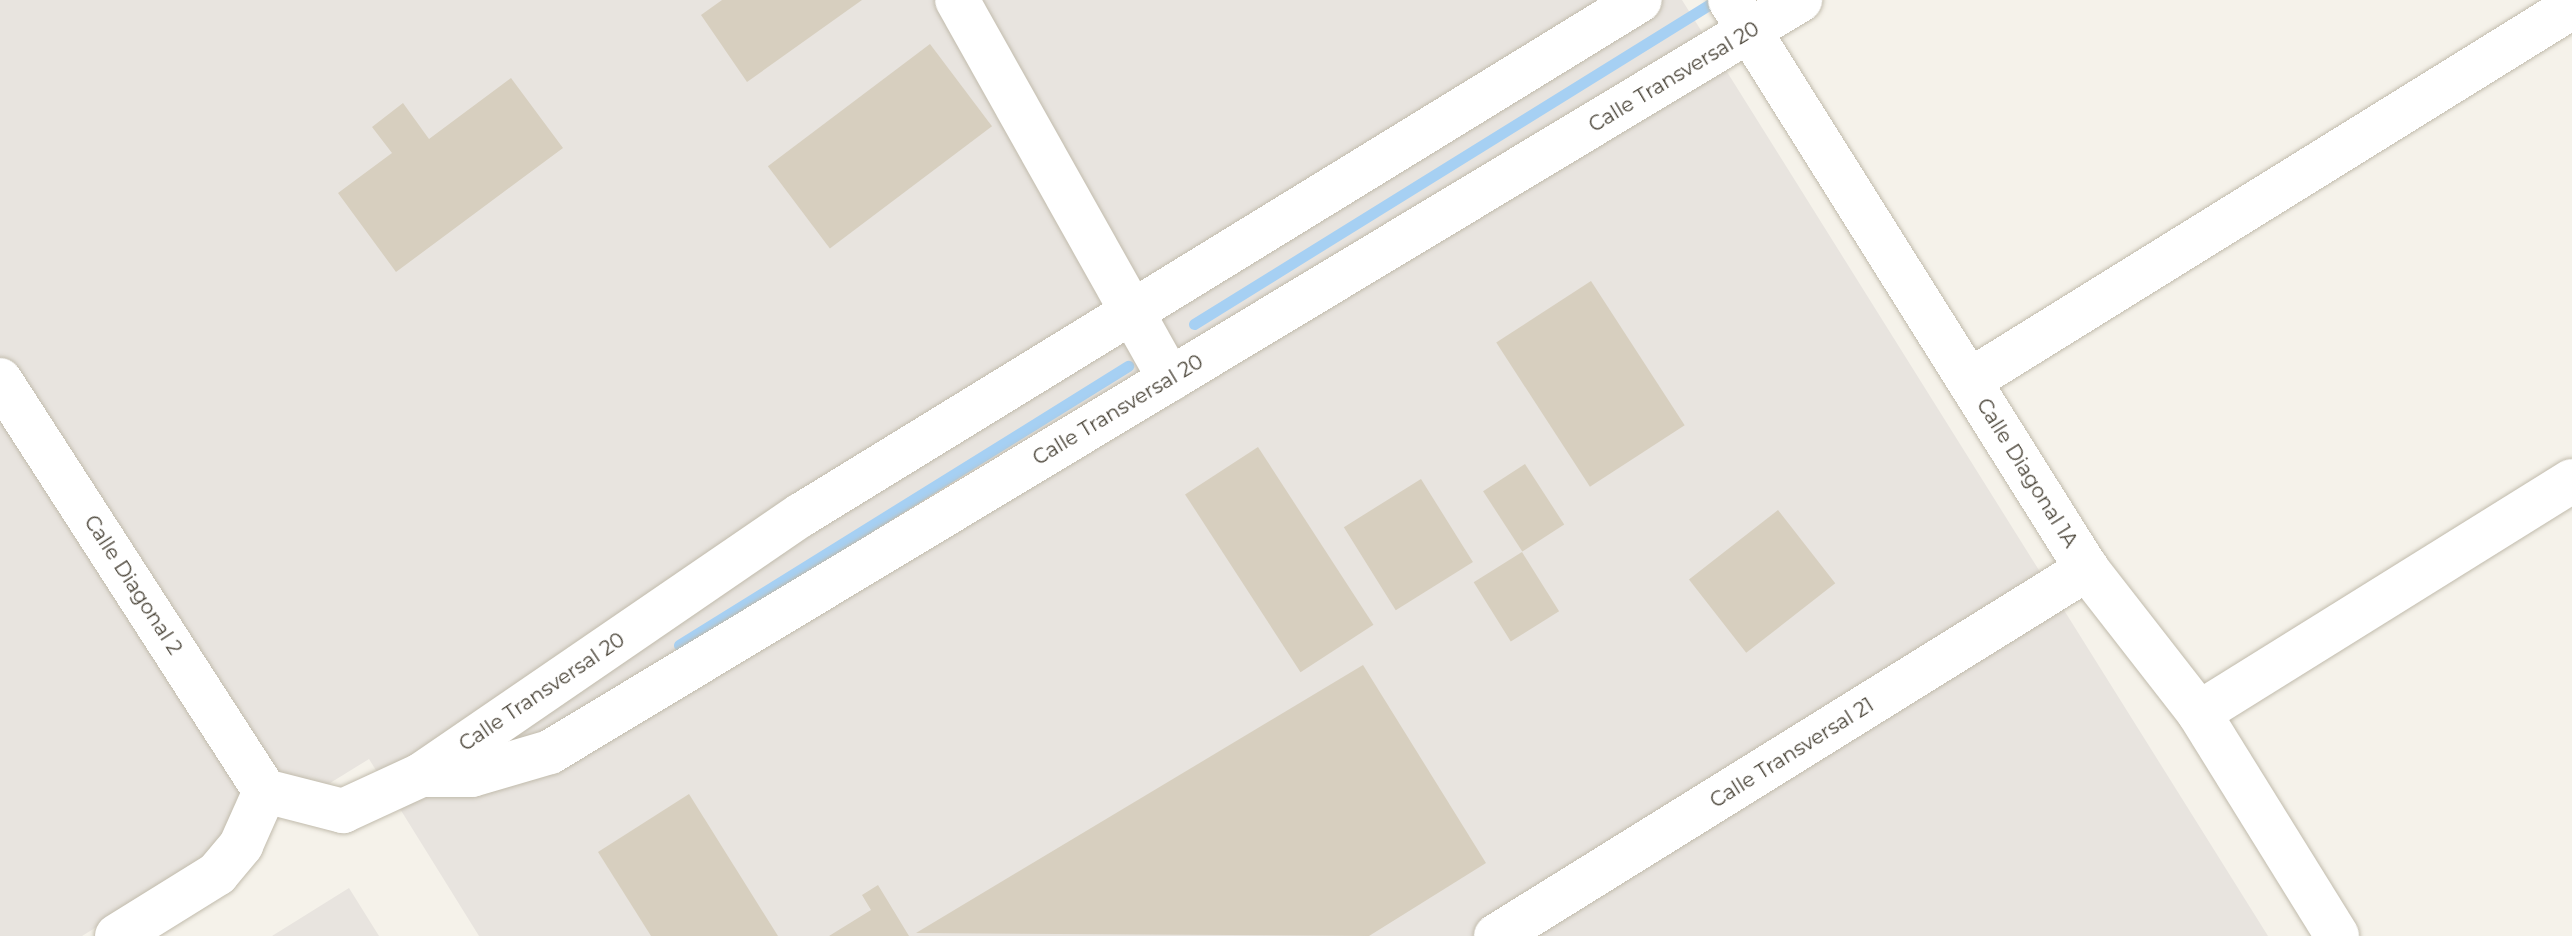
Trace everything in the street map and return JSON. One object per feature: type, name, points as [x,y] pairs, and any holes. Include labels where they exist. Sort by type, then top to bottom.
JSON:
[{"type":"street","points":[[957,0],[1170,379]]},
{"type":"street","name":"Calle Transversal 20","points":[[265,791],[343,811],[421,775],[801,515],[1132,316],[1640,0]]},
{"type":"street","name":"Calle Transversal 20","points":[[421,775],[472,775],[550,752],[1170,379],[1740,16],[1800,0]]},
{"type":"street","points":[[1969,381],[2572,7]]},
{"type":"street","name":"Calle Diagonal 1A","points":[[1740,16],[2087,569],[2199,713],[2337,936]]},
{"type":"street","name":"Calle Diagonal 2","points":[[0,380],[265,791]]},
{"type":"street","points":[[2199,713],[2572,481]]},
{"type":"street","name":"Calle Transversal 21","points":[[1496,936],[2087,569]]},
{"type":"street","points":[[117,936],[224,868],[241,845],[265,791]]},
{"type":"shaded area","points":[[0,0],[1682,0],[2268,936],[479,936],[369,759],[82,936],[0,936]]},
{"type":"shaded area","points":[[349,888],[379,936],[272,936]]},
{"type":"building","points":[[722,0],[862,0],[747,82],[701,15]]},
{"type":"building","points":[[930,44],[992,126],[830,248],[768,166]]},
{"type":"building","points":[[511,78],[563,148],[396,272],[338,193],[392,153],[372,127],[403,103],[429,139]]},
{"type":"building","points":[[1591,281],[1685,425],[1590,487],[1496,343]]},
{"type":"building","points":[[1258,447],[1373,625],[1300,672],[1185,494]]},
{"type":"building","points":[[1525,464],[1564,524],[1522,552],[1483,491]]},
{"type":"building","points":[[1421,479],[1473,562],[1396,610],[1344,527]]},
{"type":"building","points":[[1778,510],[1835,583],[1746,653],[1689,580]]},
{"type":"building","points":[[1522,552],[1559,611],[1511,642],[1474,582]]},
{"type":"building","points":[[1363,665],[1486,863],[1369,936],[916,933]]},
{"type":"building","points":[[689,794],[778,936],[651,936],[598,852]]},
{"type":"building","points":[[878,885],[909,936],[829,936],[871,910],[862,895]]},
{"type":"waterway","points":[[1194,324],[1715,1]]},
{"type":"waterway","points":[[679,645],[1128,366]]}]
